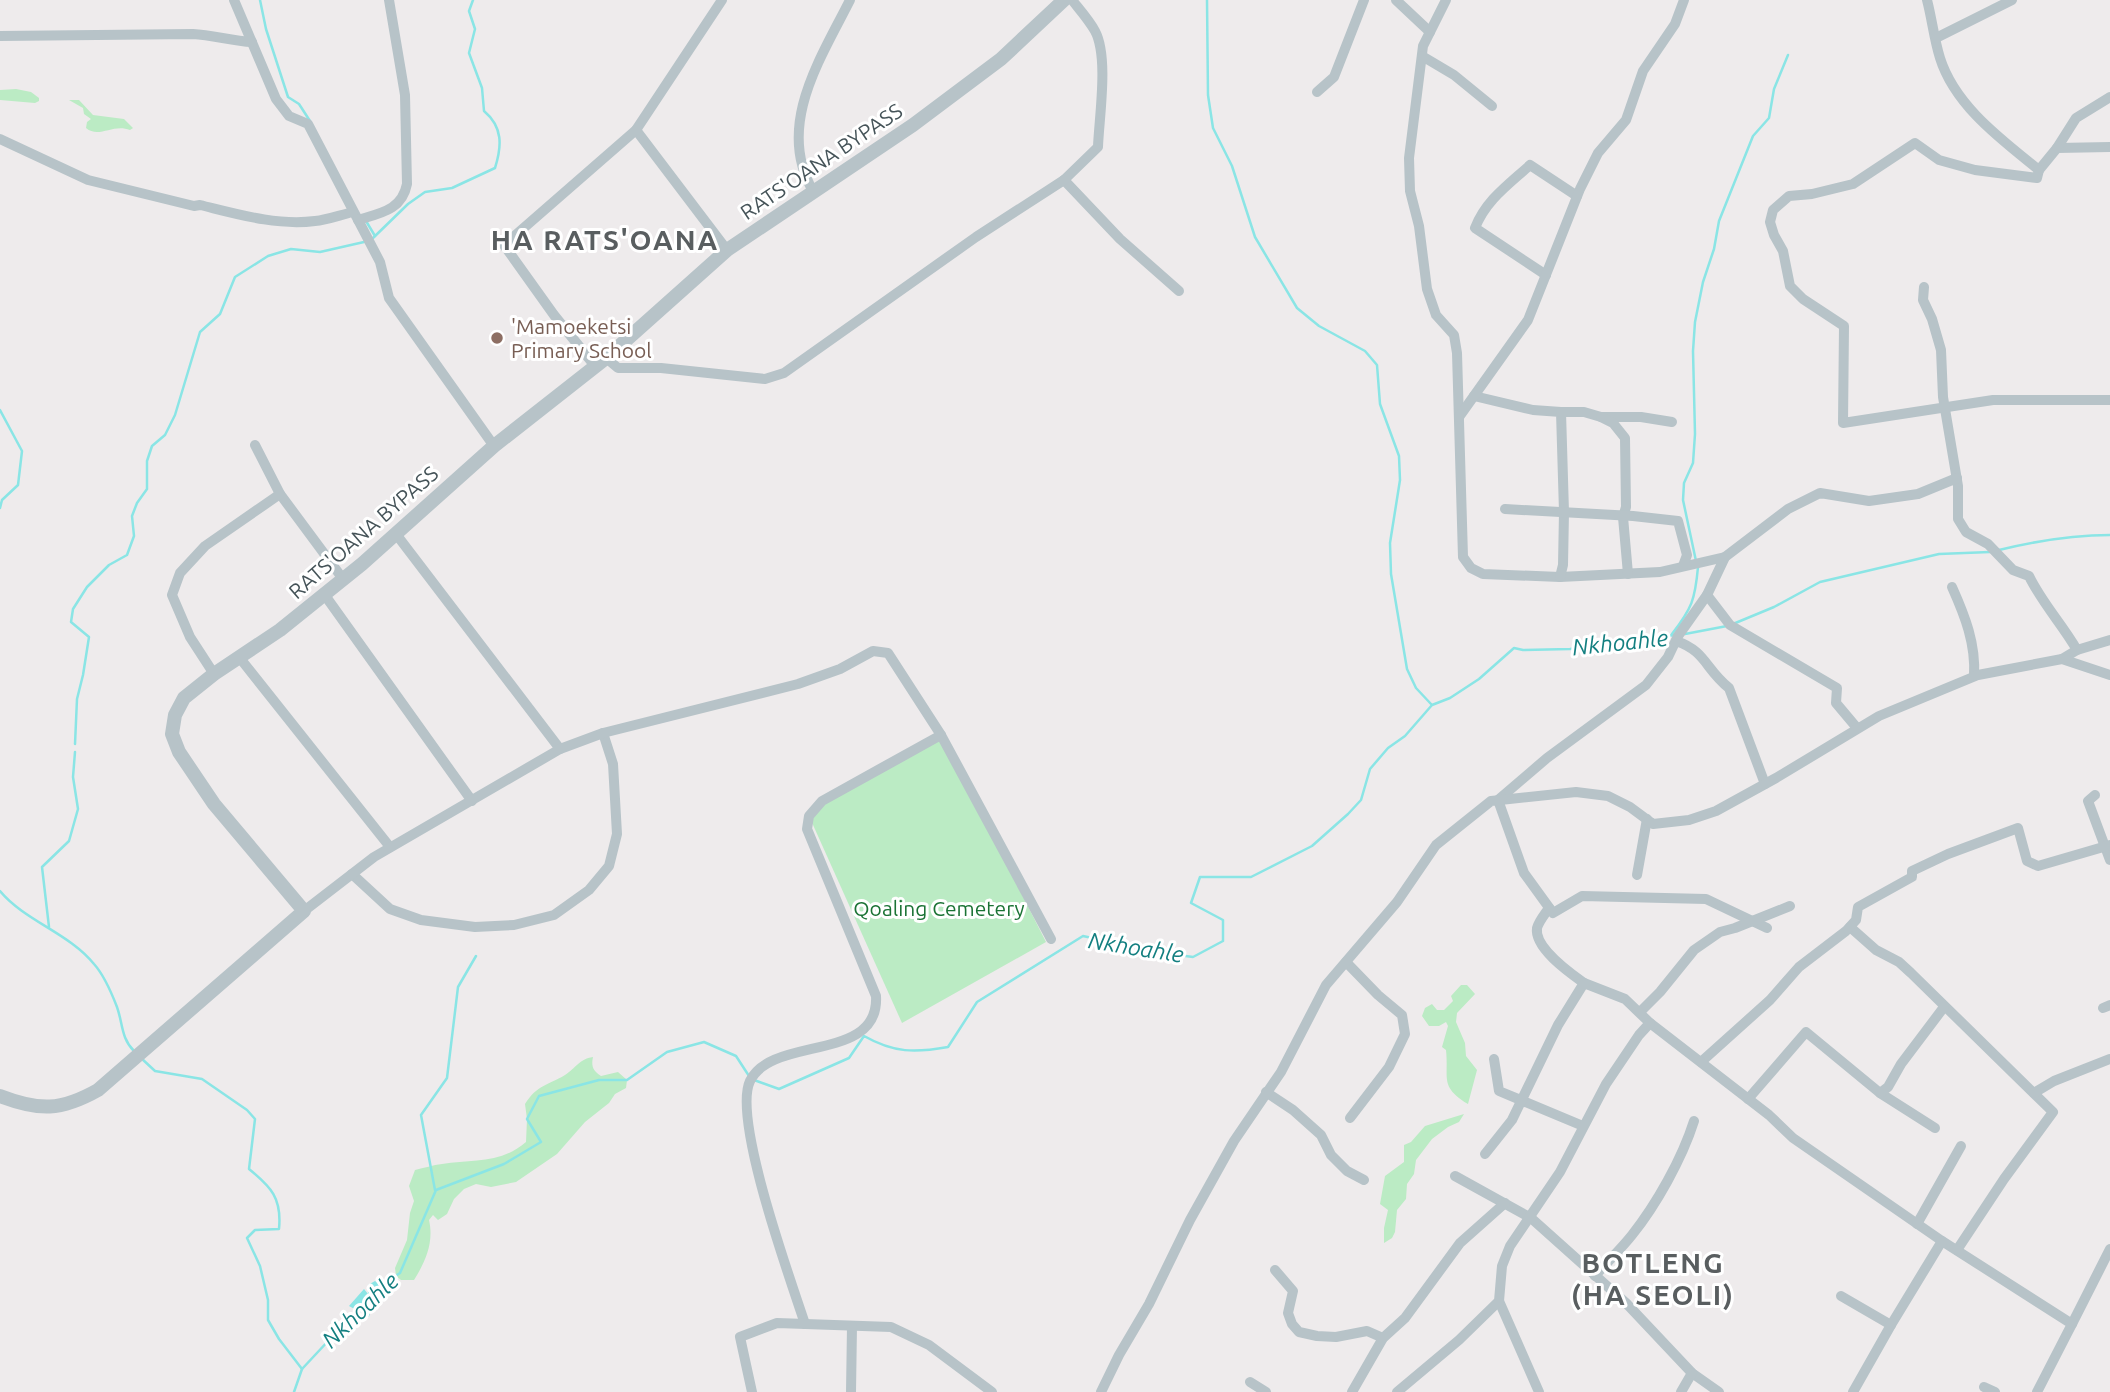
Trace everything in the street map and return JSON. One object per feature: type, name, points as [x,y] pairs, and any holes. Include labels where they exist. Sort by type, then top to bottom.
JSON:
[{"type":"street","points":[[234,0],[276,99],[289,116],[308,124],[380,262],[389,298],[494,446]]},
{"type":"street","points":[[0,139],[88,180],[194,206],[291,222],[380,214],[399,204],[405,196],[407,184],[405,95],[389,0]]},
{"type":"street","points":[[722,0],[636,131],[504,245],[554,315],[601,362],[618,368],[661,368],[765,379],[784,373],[976,237],[1064,180],[1098,147],[1101,97],[1102,52],[1096,32],[1072,0]]},
{"type":"street","points":[[813,191],[807,180],[800,149],[802,103],[850,0]]},
{"type":"street","name":"RATS'OANA BYPASS","points":[[304,911],[214,804],[179,752],[172,734],[175,715],[184,698],[214,674],[280,630],[343,579],[494,446],[601,362],[681,294],[727,250],[913,125],[992,66],[1064,0]]},
{"type":"street","points":[[1317,92],[1334,77],[1364,0]]},
{"type":"street","points":[[1396,0],[1430,32]]},
{"type":"street","points":[[1446,0],[1423,46],[1409,158],[1410,191],[1419,226],[1427,289],[1436,315],[1454,335],[1457,353],[1463,557],[1471,568],[1483,574],[1560,578],[1660,572],[1725,557],[1788,509],[1819,493],[1869,500],[1918,494],[1957,478]]},
{"type":"street","points":[[1459,417],[1528,320],[1577,196],[1598,153],[1626,120],[1643,71],[1675,24],[1684,0]]},
{"type":"street","points":[[1927,0],[1941,59],[1952,82],[1994,134],[2039,170]]},
{"type":"street","points":[[1936,38],[2012,0]]},
{"type":"street","points":[[0,36],[193,34],[216,35],[251,42]]},
{"type":"street","points":[[1422,56],[1454,75],[1492,106]]},
{"type":"street","points":[[2110,97],[2077,117],[2039,170],[2038,178],[1975,170],[1939,160],[1915,143],[1853,184],[1812,194],[1790,196],[1773,209],[1770,222],[1783,251],[1790,286],[1803,299],[1844,326],[1843,422],[1993,400],[2110,400]]},
{"type":"street","points":[[636,131],[727,250]]},
{"type":"street","points":[[2057,148],[2110,146]]},
{"type":"street","points":[[1546,275],[1475,228],[1481,212],[1530,165],[1577,196]]},
{"type":"street","points":[[1064,180],[1120,239],[1179,291]]},
{"type":"street","points":[[1924,287],[1923,300],[1941,350],[1945,407],[1957,478],[1958,519],[1966,533],[1988,544],[2013,570],[2029,576],[2039,596],[2060,622],[2077,650]]},
{"type":"street","points":[[1474,396],[1533,410],[1584,412],[1613,423],[1625,438],[1626,507],[1623,517],[1628,573]]},
{"type":"street","points":[[1560,578],[1563,565],[1564,512],[1561,412]]},
{"type":"street","points":[[1601,417],[1641,417],[1672,422]]},
{"type":"street","points":[[255,445],[281,494],[343,579]]},
{"type":"street","points":[[214,674],[190,637],[172,595],[180,573],[205,546],[281,494]]},
{"type":"street","points":[[1505,509],[1678,521],[1687,555],[1682,566]]},
{"type":"street","points":[[396,534],[560,749]]},
{"type":"street","points":[[1498,800],[1547,758],[1646,685],[1668,657],[1707,595],[1725,557]]},
{"type":"street","points":[[1952,587],[1971,636],[1974,676]]},
{"type":"street","points":[[324,594],[472,801]]},
{"type":"street","points":[[1707,595],[1730,625],[1837,688],[1836,703],[1857,729]]},
{"type":"street","points":[[1101,1392],[1149,1304],[1190,1220],[1234,1141],[1281,1072],[1326,985],[1397,902],[1436,845],[1491,801],[1576,792],[1608,796],[1630,807],[1653,824],[1689,820],[1716,811],[1879,716],[1974,676],[2062,659],[2077,650],[2110,640]]},
{"type":"street","points":[[1676,641],[1692,646],[1716,677],[1729,688],[1765,784]]},
{"type":"street","points":[[0,1096],[40,1107],[75,1103],[98,1090],[304,911],[374,857],[560,749],[603,733],[798,684],[840,669],[873,651],[888,653],[941,735],[1051,939]]},
{"type":"street","points":[[239,657],[390,848]]},
{"type":"street","points":[[2062,659],[2110,675]]},
{"type":"street","points":[[352,874],[390,909],[421,920],[475,927],[514,925],[554,915],[589,890],[609,866],[617,834],[613,764],[603,733]]},
{"type":"street","points":[[805,1324],[770,1221],[752,1140],[747,1091],[751,1080],[768,1062],[849,1038],[870,1021],[877,1005],[876,996],[807,829],[809,816],[822,801],[941,735]]},
{"type":"street","points":[[2095,794],[2088,801],[2110,860]]},
{"type":"street","points":[[1498,800],[1524,873],[1553,913],[1582,896],[1706,899],[1768,928]]},
{"type":"street","points":[[1637,875],[1647,819]]},
{"type":"street","points":[[1701,1062],[1770,1000],[1799,967],[1850,927],[1856,920],[1858,907],[1912,877],[1912,871],[1948,854],[2018,828],[2024,855],[2032,865],[2038,866],[2107,846]]},
{"type":"street","points":[[1640,1012],[1694,950],[1720,932],[1790,906]]},
{"type":"street","points":[[1549,908],[1537,929],[1538,939],[1548,953],[1584,983],[1625,999],[1650,1023],[1748,1099],[1793,1138],[1942,1241],[2072,1324]]},
{"type":"street","points":[[1850,927],[1876,950],[1899,962],[2053,1112],[1957,1250]]},
{"type":"street","points":[[1346,962],[1402,1015],[1405,1034],[1389,1067],[1350,1118]]},
{"type":"street","points":[[1485,1154],[1512,1120],[1558,1025],[1584,983]]},
{"type":"street","points":[[1880,1093],[1888,1087],[1901,1064],[1944,1007]]},
{"type":"street","points":[[1539,1392],[1499,1301],[1502,1266],[1510,1247],[1560,1172],[1606,1084],[1650,1023]]},
{"type":"street","points":[[1748,1099],[1806,1032],[1880,1093],[1936,1128]]},
{"type":"street","points":[[1494,1059],[1499,1091],[1583,1126]]},
{"type":"street","points":[[2034,1093],[2054,1081],[2110,1059]]},
{"type":"street","points":[[1266,1092],[1293,1110],[1321,1135],[1331,1155],[1347,1171],[1364,1180]]},
{"type":"street","points":[[1595,1276],[1643,1219],[1674,1167],[1694,1121]]},
{"type":"street","points":[[1917,1224],[1961,1146]]},
{"type":"street","points":[[1454,1177],[1531,1217],[1656,1332],[1692,1373],[1719,1392]]},
{"type":"street","points":[[1352,1392],[1383,1338],[1405,1318],[1460,1244],[1506,1203]]},
{"type":"street","points":[[1853,1392],[1942,1241]]},
{"type":"street","points":[[2037,1392],[2110,1249]]},
{"type":"street","points":[[1275,1270],[1293,1291],[1288,1313],[1299,1332],[1336,1338],[1367,1331],[1383,1338]]},
{"type":"street","points":[[1841,1296],[1891,1325]]},
{"type":"street","points":[[1397,1392],[1459,1340],[1499,1301]]},
{"type":"street","points":[[752,1392],[740,1338],[777,1323],[891,1327],[948,1358],[992,1392]]},
{"type":"street","points":[[851,1392],[852,1326]]},
{"type":"street","points":[[1681,1392],[1692,1373]]},
{"type":"street","points":[[1250,1381],[1266,1392]]},
{"type":"green space","points":[[0,90],[31,92],[39,101],[35,103],[0,100]]},
{"type":"green space","points":[[69,100],[79,100],[93,115],[124,119],[133,128],[91,131],[86,128],[91,119],[84,114],[83,108]]},
{"type":"green space","name":"Qoaling Cemetery","points":[[941,735],[1046,942],[902,1023],[809,816],[822,801]]},
{"type":"green space","points":[[1461,985],[1467,985],[1475,994],[1457,1013],[1456,1022],[1465,1043],[1466,1056],[1477,1070],[1468,1104],[1453,1092],[1447,1081],[1446,1050],[1442,1047],[1448,1026],[1446,1022],[1439,1026],[1429,1026],[1422,1016],[1425,1008],[1432,1004],[1437,1010],[1444,1010],[1453,1001],[1451,996]]},
{"type":"green space","points":[[593,1057],[596,1072],[601,1076],[618,1072],[627,1080],[626,1088],[615,1094],[609,1103],[585,1122],[557,1154],[516,1182],[491,1187],[476,1184],[464,1189],[454,1199],[447,1214],[438,1220],[433,1215],[429,1220],[428,1251],[414,1280],[401,1280],[396,1276],[395,1268],[407,1240],[414,1201],[409,1186],[415,1170],[439,1164],[496,1157],[516,1149],[526,1142],[525,1104],[530,1097],[581,1062]]},
{"type":"green space","points":[[1464,1114],[1459,1122],[1432,1139],[1416,1160],[1414,1174],[1407,1184],[1406,1199],[1397,1210],[1395,1232],[1392,1238],[1384,1243],[1388,1210],[1380,1204],[1385,1176],[1404,1162],[1404,1145],[1411,1142],[1425,1126]]},
{"type":"water","points":[[375,1281],[387,1291],[384,1297],[377,1297],[372,1304],[369,1317],[349,1306],[364,1289],[368,1294],[368,1285]]},
{"type":"waterway","points":[[260,0],[266,29],[288,97],[299,104],[310,121]]},
{"type":"waterway","points":[[373,238],[408,204],[425,192],[452,188],[495,168],[500,145],[498,130],[484,111],[482,88],[469,53],[475,29],[469,11],[473,0]]},
{"type":"waterway","points":[[1207,0],[1208,95],[1213,128],[1232,166],[1255,237],[1297,308],[1319,326],[1365,351],[1377,365],[1380,404],[1399,456],[1400,480],[1390,543],[1391,574],[1407,669],[1416,688],[1431,704]]},
{"type":"waterway","points":[[1696,561],[1683,500],[1684,483],[1693,463],[1695,434],[1695,322],[1719,221],[1753,136],[1769,118],[1774,89],[1788,55]]},
{"type":"waterway","points":[[366,221],[375,236]]},
{"type":"waterway","points":[[75,744],[77,699],[89,637],[71,622],[73,609],[87,587],[109,565],[127,555],[134,536],[132,516],[147,489],[147,461],[152,446],[165,435],[175,415],[200,332],[220,314],[235,277],[268,256],[291,249],[320,252],[364,242]]},
{"type":"waterway","points":[[0,410],[22,451],[18,485],[2,500],[0,508]]},
{"type":"waterway","name":"Nkhoahle","points":[[1999,550],[2054,539],[2110,535]]},
{"type":"waterway","name":"Nkhoahle","points":[[1733,624],[1774,607],[1820,582],[1939,554],[1990,552]]},
{"type":"waterway","points":[[1672,634],[1691,603],[1698,567]]},
{"type":"waterway","name":"Nkhoahle","points":[[1685,634],[1727,626]]},
{"type":"waterway","name":"Nkhoahle","points":[[754,1080],[779,1089],[849,1058],[864,1036],[895,1049],[925,1050],[948,1047],[977,1002],[1083,936],[1193,957],[1223,941],[1223,920],[1191,903],[1200,877],[1251,877],[1312,846],[1361,800],[1370,769],[1388,748],[1405,736],[1432,705],[1450,698],[1479,679],[1514,648],[1570,649],[1675,635]]},
{"type":"waterway","points":[[49,927],[42,867],[69,841],[78,809],[73,777],[75,752]]},
{"type":"waterway","points":[[0,891],[22,911],[84,953],[94,964],[110,990],[124,1036],[134,1051]]},
{"type":"waterway","points":[[435,1190],[421,1115],[447,1078],[458,987],[476,956]]},
{"type":"waterway","name":"Nkhoahle","points":[[378,1287],[400,1273],[436,1190],[504,1164],[541,1142],[527,1119],[539,1096],[599,1080],[627,1080],[667,1052],[704,1042],[736,1056],[749,1076]]},
{"type":"waterway","points":[[141,1058],[155,1071],[202,1079],[247,1110],[255,1119],[249,1169],[269,1188],[277,1201],[279,1229],[255,1230],[247,1238],[260,1266],[268,1300],[268,1320],[302,1369]]},
{"type":"waterway","name":"Nkhoahle","points":[[294,1392],[302,1369],[357,1310]]},
{"type":"place","name":"'Mamoeketsi Primary School","points":[[497,338]]},
{"type":"district","name":"HA RATS'OANA","points":[[605,239]]},
{"type":"district","name":"BOTLENG (HA SEOLI)","points":[[1653,1278]]}]
